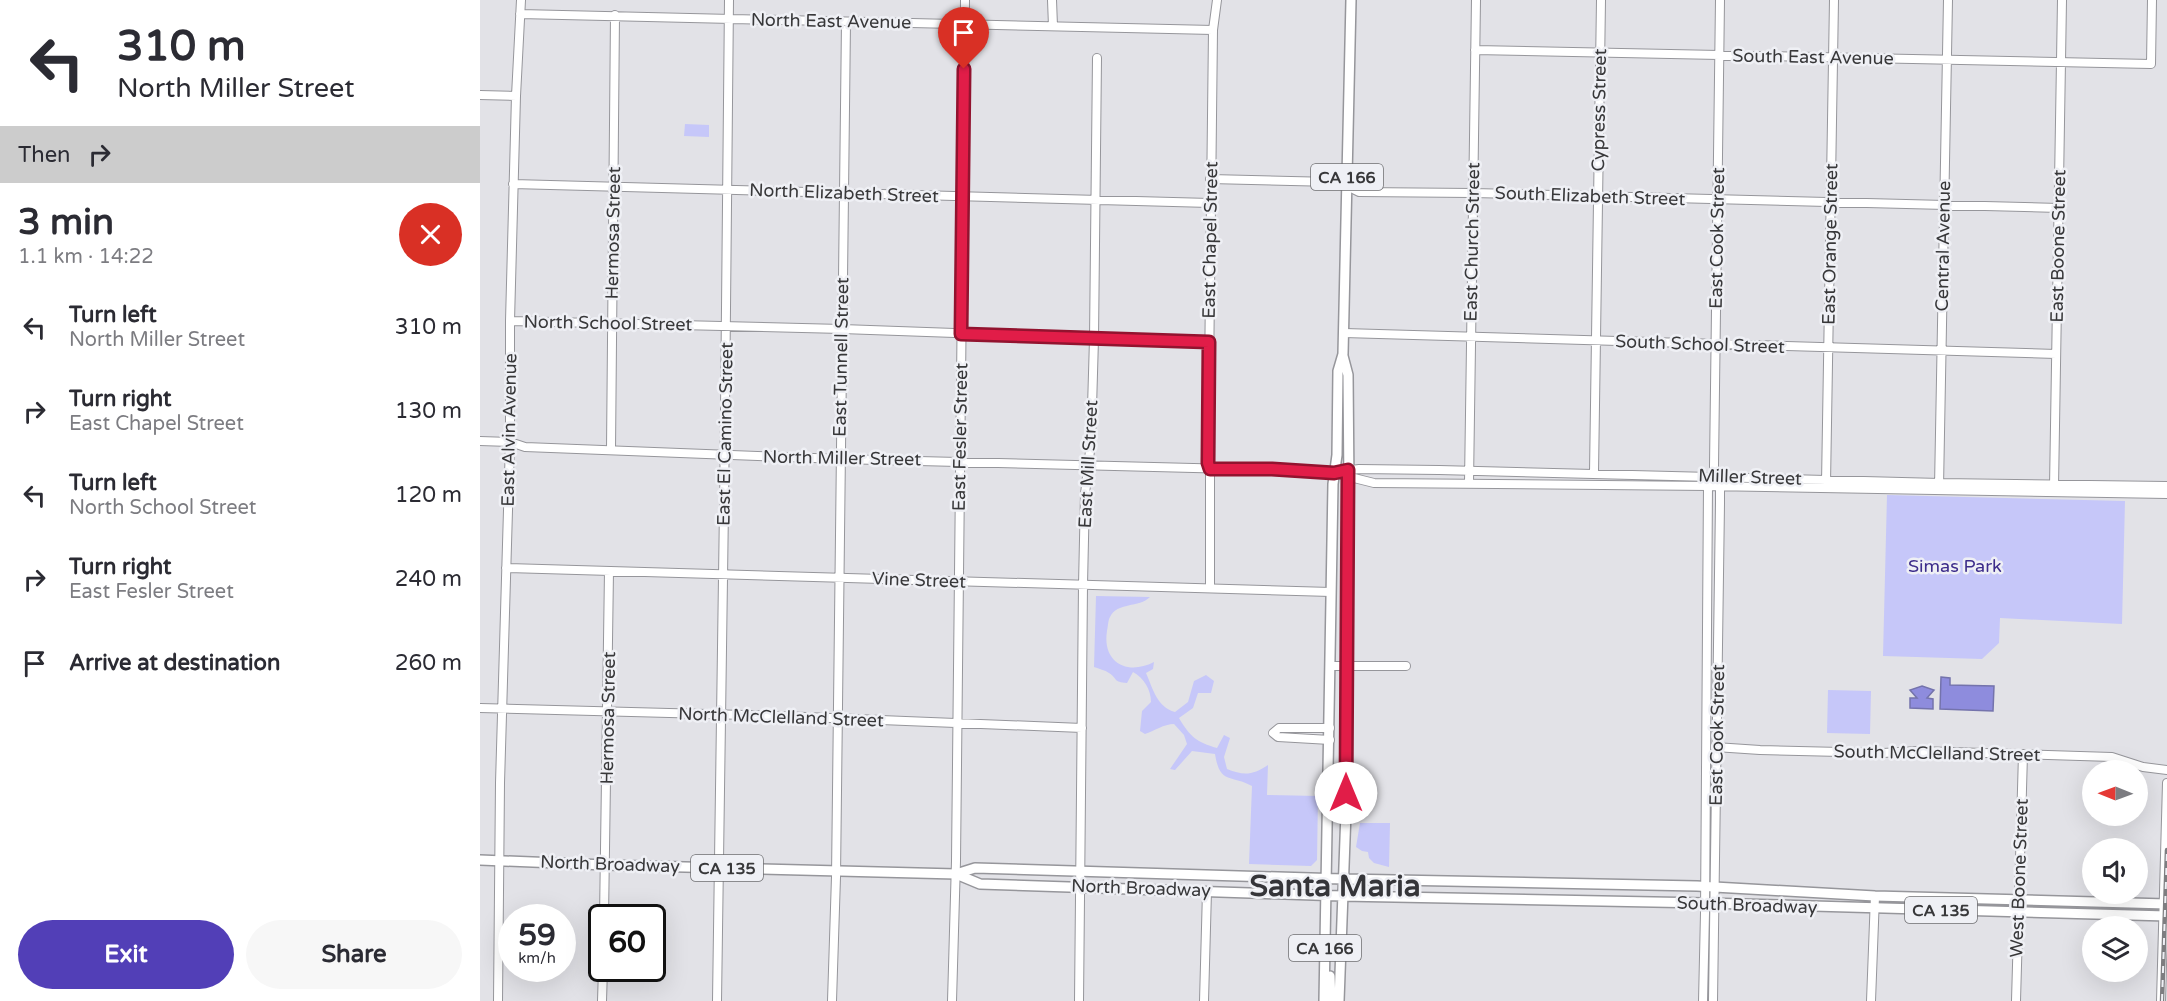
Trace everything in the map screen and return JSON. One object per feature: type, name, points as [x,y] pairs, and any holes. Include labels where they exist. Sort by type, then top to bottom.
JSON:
[{"type":"main road","name":"CA 166","points":[[1324,1001],[1334,473],[1337,455],[1338,371],[1343,354],[1344,333],[1344,185],[1351,0]]},
{"type":"main road","name":"CA 166","points":[[1339,1001],[1346,812],[1347,666],[1348,375],[1343,354]]},
{"type":"main road","name":"North Broadway","points":[[480,860],[606,866],[956,874],[975,868],[1327,878]]},
{"type":"main road","name":"North Broadway","points":[[956,874],[980,884],[1327,895]]},
{"type":"main road","name":"South Broadway","points":[[1327,878],[1711,887],[1875,896],[2166,904]]},
{"type":"main road","name":"South Broadway","points":[[1327,895],[2165,916]]},
{"type":"main road","points":[[1325,957],[1330,977],[1331,1001]]},
{"type":"street","name":"East Alvin Avenue","points":[[498,1001],[513,184],[520,0]]},
{"type":"street","name":"East El Camino Street","points":[[717,1001],[723,715],[722,574],[727,327],[729,0]]},
{"type":"street","name":"East Fesler Street","points":[[952,1001],[958,723],[965,0]]},
{"type":"street","points":[[1052,0],[1053,26]]},
{"type":"street","name":"East Chapel Street","points":[[1210,588],[1210,469],[1208,463],[1210,179],[1213,30],[1217,0]]},
{"type":"street","name":"East Church Street","points":[[1469,483],[1476,0]]},
{"type":"street","name":"Cypress Street","points":[[1594,473],[1601,0]]},
{"type":"street","name":"East Cook Street","points":[[1711,887],[1705,745],[1708,486],[1713,476],[1720,0]]},
{"type":"street","name":"East Orange Street","points":[[1826,489],[1834,0]]},
{"type":"street","name":"Central Avenue","points":[[1939,487],[1948,0]]},
{"type":"street","name":"East Boone Street","points":[[2054,489],[2062,0]]},
{"type":"street","name":"South East Avenue","points":[[1475,50],[2151,64],[2152,0]]},
{"type":"street","name":"North East Avenue","points":[[520,14],[1213,30]]},
{"type":"street","name":"Hermosa Street","points":[[611,450],[615,15]]},
{"type":"street","name":"East Tunnell Street","points":[[832,1001],[836,871],[842,193],[846,22]]},
{"type":"street","name":"East Mill Street","points":[[1079,1001],[1083,585],[1085,494],[1094,339],[1096,58]]},
{"type":"street","points":[[480,95],[516,96]]},
{"type":"street","points":[[1210,179],[1344,185]]},
{"type":"street","name":"North Elizabeth Street","points":[[513,184],[1210,203]]},
{"type":"street","name":"South Elizabeth Street","points":[[1344,185],[1359,192],[2059,208]]},
{"type":"street","name":"North School Street","points":[[510,321],[612,322],[1209,342]]},
{"type":"street","name":"South School Street","points":[[1344,333],[2056,354]]},
{"type":"street","name":"North Miller Street","points":[[480,441],[510,442],[525,447],[723,455],[1272,469],[1348,474]]},
{"type":"street","name":"Miller Street","points":[[1348,474],[1469,471],[1594,473],[1826,479],[1939,487]]},
{"type":"street","name":"Miller Street","points":[[1348,474],[1374,483],[1826,489],[1939,487],[2167,494]]},
{"type":"street","points":[[1713,476],[1720,487]]},
{"type":"street","name":"Miller Street","points":[[2054,489],[2167,486]]},
{"type":"street","name":"East Cook Street","points":[[1711,887],[1717,747],[1720,487]]},
{"type":"street","name":"Vine Street","points":[[506,568],[1331,592]]},
{"type":"street","name":"Hermosa Street","points":[[605,904],[609,571]]},
{"type":"street","points":[[1707,613],[1718,613]]},
{"type":"street","points":[[1331,666],[1406,666]]},
{"type":"street","name":"North McClelland Street","points":[[480,708],[838,718],[1082,728]]},
{"type":"street","points":[[1330,728],[1279,728],[1273,733],[1278,737],[1330,740]]},
{"type":"street","name":"South McClelland Street","points":[[1705,745],[1883,753],[1918,751],[2112,757],[2143,767],[2167,770]]},
{"type":"street","name":"West Boone Street","points":[[2016,1001],[2023,754]]},
{"type":"street","points":[[2161,1001],[2166,904],[2167,783]]},
{"type":"street","points":[[1703,1001],[1711,887]]},
{"type":"street","points":[[1204,1001],[1207,891]]},
{"type":"street","points":[[1871,1001],[1875,896]]},
{"type":"street","points":[[1710,903],[1713,1001]]},
{"type":"street","points":[[602,1001],[603,982]]},
{"type":"green space","points":[[685,124],[709,125],[709,137],[684,136]]},
{"type":"green space","name":"Simas Park","points":[[1887,495],[2125,501],[2122,624],[2000,618],[1999,643],[1982,659],[1883,656]]},
{"type":"green space","points":[[1096,596],[1150,597],[1140,603],[1113,612],[1109,620],[1106,642],[1113,658],[1126,667],[1144,666],[1154,662],[1153,669],[1146,673],[1156,697],[1169,710],[1175,712],[1188,702],[1194,681],[1206,675],[1214,681],[1211,693],[1198,693],[1193,708],[1179,718],[1195,738],[1204,743],[1217,748],[1224,735],[1230,738],[1224,757],[1227,769],[1238,773],[1248,773],[1258,771],[1268,765],[1267,795],[1318,796],[1317,860],[1311,866],[1249,864],[1252,786],[1223,775],[1215,754],[1192,751],[1175,770],[1170,769],[1187,744],[1184,735],[1174,724],[1145,734],[1140,731],[1142,711],[1151,702],[1150,693],[1144,681],[1133,672],[1127,683],[1120,682],[1107,672],[1094,667]]},
{"type":"green space","points":[[1828,690],[1871,691],[1870,734],[1827,733]]},
{"type":"green space","points":[[1360,823],[1390,823],[1389,867],[1374,863],[1369,858],[1368,852],[1356,847]]},
{"type":"shaded area","points":[[1941,677],[1950,678],[1950,685],[1994,686],[1993,711],[1940,709]]},
{"type":"shaded area","points":[[1922,686],[1934,690],[1927,698],[1933,699],[1933,709],[1910,708],[1910,698],[1917,698],[1910,690]]},
{"type":"railway","points":[[2162,1001],[2167,850]]},
{"type":"district","name":"Santa Maria","points":[[1335,886]]},
{"type":"route","points":[[964,69],[961,334],[1209,342],[1208,463],[1210,469],[1272,469],[1334,473],[1348,470],[1346,793]]}]
